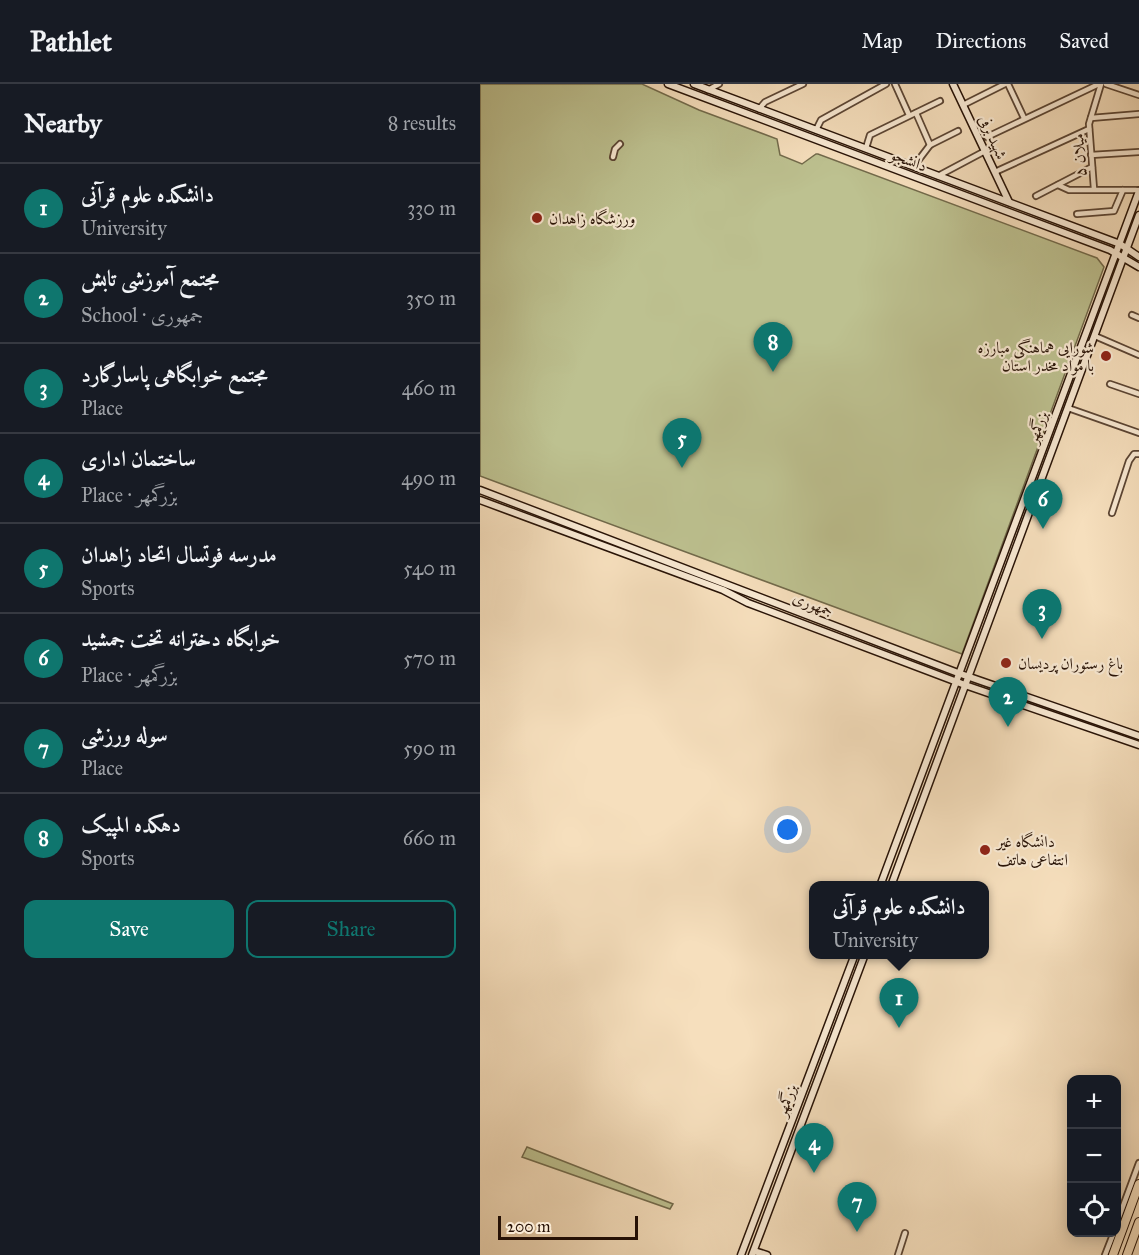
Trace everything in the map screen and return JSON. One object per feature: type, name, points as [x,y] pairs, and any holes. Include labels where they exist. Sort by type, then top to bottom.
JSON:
[{"type":"highway","points":[[1113,1255],[1139,1184]]},
{"type":"highway","points":[[1127,1255],[1139,1222]]},
{"type":"main road","name":"دانشجو","points":[[668,84],[1117,253],[1139,267]]},
{"type":"main road","name":"دانشجو","points":[[694,84],[1120,244],[1139,258]]},
{"type":"main road","name":"شهید برفی","points":[[953,84],[1009,202]]},
{"type":"main road","points":[[723,105],[727,96]]},
{"type":"main road","name":"بزرگمهر","points":[[956,681],[1139,191]]},
{"type":"main road","name":"بزرگمهر","points":[[965,685],[1139,215]]},
{"type":"main road","points":[[1058,410],[1067,411]]},
{"type":"main road","name":"جمهوری","points":[[480,490],[958,673],[1139,736]]},
{"type":"main road","name":"جمهوری","points":[[480,500],[723,590],[748,603],[965,685],[1139,745]]},
{"type":"main road","points":[[515,514],[519,505]]},
{"type":"main road","points":[[1017,516],[1026,519]]},
{"type":"main road","points":[[748,603],[751,595]]},
{"type":"main road","points":[[881,881],[956,681]]},
{"type":"main road","points":[[892,881],[965,685]]},
{"type":"main road","points":[[1068,720],[1072,712]]},
{"type":"main road","points":[[919,780],[929,783]]},
{"type":"main road","name":"بزرگمهر","points":[[741,1255],[853,959]]},
{"type":"main road","name":"بزرگمهر","points":[[753,1253],[863,959]]},
{"type":"main road","points":[[753,1253],[767,1255]]},
{"type":"street","points":[[708,90],[719,84]]},
{"type":"street","points":[[759,109],[765,102],[803,84]]},
{"type":"street","points":[[869,84],[872,91]]},
{"type":"street","points":[[816,130],[821,120],[886,84]]},
{"type":"street","points":[[895,84],[909,115]]},
{"type":"street","points":[[963,105],[1006,84],[1024,118]]},
{"type":"street","points":[[987,137],[1100,84]]},
{"type":"street","name":"میلان ۵","points":[[1094,189],[1089,129],[1100,84]]},
{"type":"street","points":[[1106,84],[1139,95]]},
{"type":"street","points":[[866,148],[870,135],[940,101]]},
{"type":"street","points":[[916,113],[930,145]]},
{"type":"street","points":[[1091,118],[1139,114]]},
{"type":"street","points":[[995,172],[1089,129]]},
{"type":"street","points":[[914,166],[930,145],[958,131]]},
{"type":"street","points":[[613,157],[615,149],[620,144]]},
{"type":"street","points":[[938,176],[985,151]]},
{"type":"street","points":[[1091,156],[1139,152]]},
{"type":"street","points":[[1036,196],[1092,167]]},
{"type":"street","points":[[1058,184],[1069,190],[1139,191]]},
{"type":"street","points":[[1077,214],[1114,211],[1123,190]]},
{"type":"street","points":[[1132,315],[1139,318]]},
{"type":"street","points":[[1095,336],[1139,355]]},
{"type":"street","points":[[1110,384],[1139,394]]},
{"type":"street","points":[[1067,411],[1139,433]]},
{"type":"street","points":[[1112,513],[1130,461],[1134,454],[1139,454]]},
{"type":"street","points":[[1121,1212],[1139,1163]]},
{"type":"street","points":[[898,1255],[905,1233]]},
{"type":"street","points":[[1105,1255],[1112,1237]]},
{"type":"green space","points":[[480,84],[642,84],[699,110],[777,139],[780,155],[802,164],[818,154],[1097,258],[1104,267],[962,654],[480,476]]},
{"type":"green space","points":[[527,1147],[673,1204],[670,1209],[522,1157]]},
{"type":"place","name":"ورزشگاه زاهدان","points":[[537,218]]},
{"type":"place","name":"شورایی هماهنگی مبارزه با مواد مخدر استان","points":[[1106,356]]},
{"type":"place","name":"دهکده المپیک","points":[[773,372]]},
{"type":"place","name":"مدرسه فوتسال اتحاد زاهدان","points":[[682,468]]},
{"type":"place","name":"خوابگاه دخترانه تخت جمشید","points":[[1043,529]]},
{"type":"place","name":"مجتمع خوابگاهی پاسارگارد","points":[[1042,639]]},
{"type":"place","name":"باغ رستوران پردیسان","points":[[1006,663]]},
{"type":"place","name":"مجتمع آموزشی تابش","points":[[1008,727]]},
{"type":"place","name":"دانشگاه غیر انتفاعی هاتف","points":[[985,850]]},
{"type":"place","name":"دانشکده علوم قرآنی","points":[[899,1028]]},
{"type":"place","name":"ساختمان اداری","points":[[814,1173]]},
{"type":"place","name":"سوله ورزشی","points":[[857,1232]]}]
